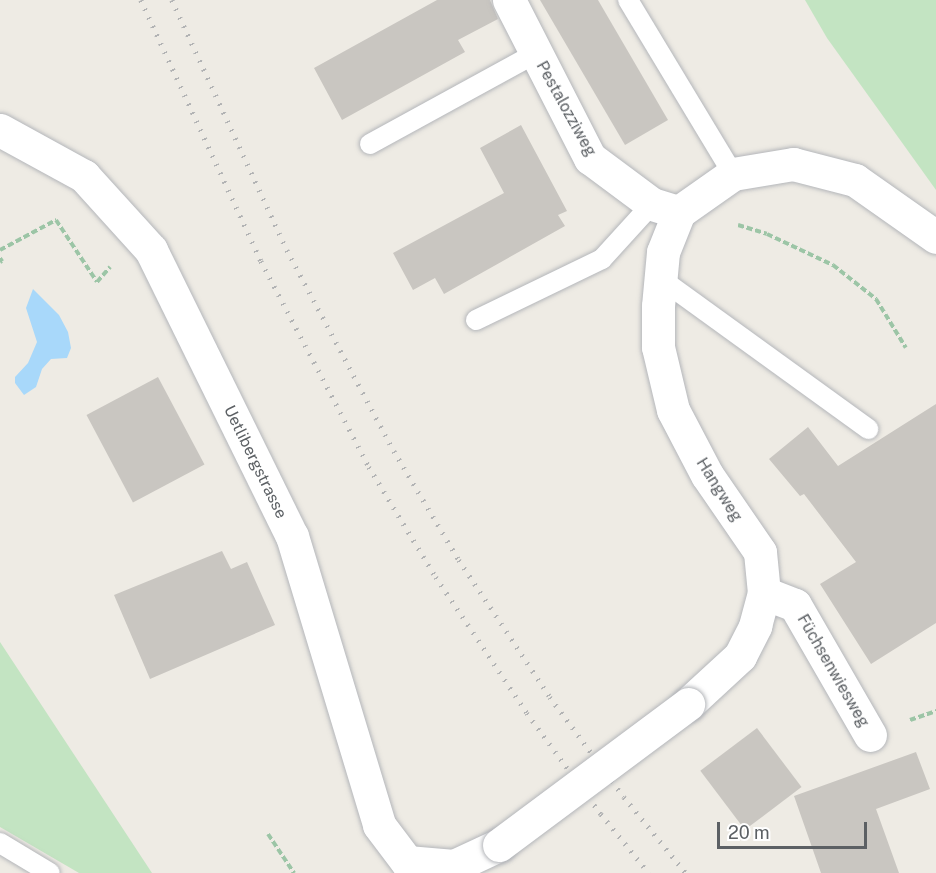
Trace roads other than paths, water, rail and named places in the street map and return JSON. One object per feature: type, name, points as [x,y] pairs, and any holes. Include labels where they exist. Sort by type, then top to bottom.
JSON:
[{"type":"street","name":"Pestalozziweg","points":[[509,0],[590,158],[665,208]]},
{"type":"street","name":"Uetlibergstrasse","points":[[0,130],[84,176],[151,250],[292,536],[379,825],[407,862]]},
{"type":"street","points":[[665,208],[733,174],[793,164],[855,180],[936,237]]},
{"type":"street","name":"Hangweg","points":[[407,862],[454,866],[499,846],[688,704],[740,656],[755,626],[764,593],[760,552],[707,475],[673,410],[658,347],[665,208]]},
{"type":"street","name":"Füchsenwiesweg","points":[[764,593],[795,605],[870,735]]},
{"type":"lane","points":[[628,0],[733,174]]},
{"type":"lane","points":[[370,144],[536,53]]},
{"type":"lane","points":[[476,320],[602,260],[665,208]]},
{"type":"lane","points":[[661,279],[868,429]]},
{"type":"lane","points":[[0,843],[50,873]]},
{"type":"water","points":[[33,289],[59,315],[68,332],[71,348],[67,358],[51,359],[42,369],[36,387],[24,395],[15,383],[15,377],[28,363],[37,342],[26,308]]},
{"type":"railway","points":[[141,0],[261,261],[369,467],[436,577],[527,713],[601,814],[649,873]]},
{"type":"railway","points":[[172,0],[287,250],[394,451],[459,560],[550,697],[624,797],[686,873]]}]
